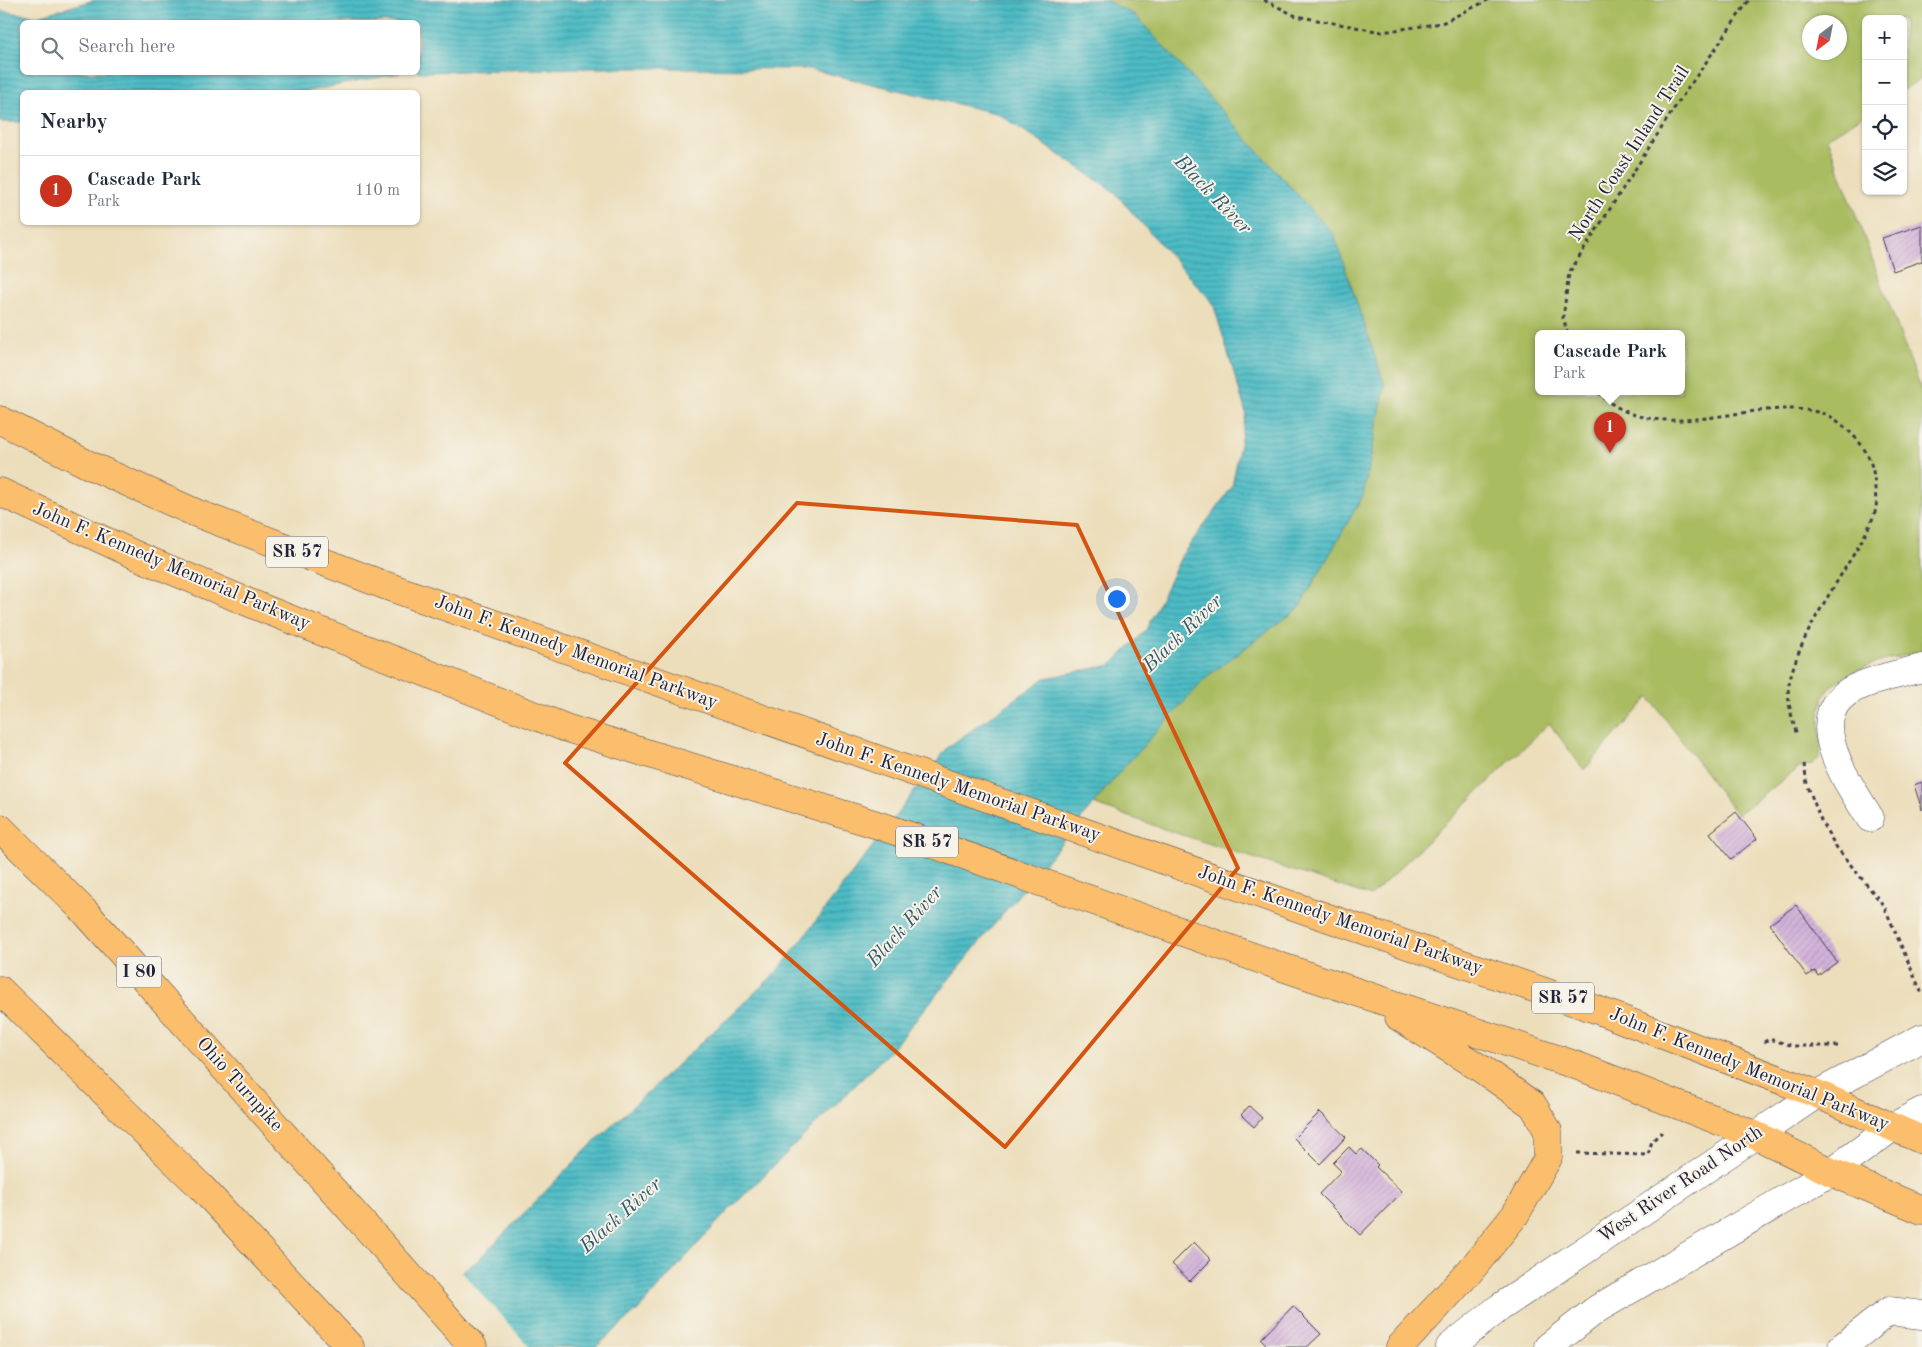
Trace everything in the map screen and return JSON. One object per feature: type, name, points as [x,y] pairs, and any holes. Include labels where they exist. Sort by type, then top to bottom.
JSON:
[{"type":"highway","name":"John F. Kennedy Memorial Parkway","points":[[0,420],[88,465],[196,513],[384,585],[603,664],[1305,910],[1595,1009],[1817,1094],[1922,1140]]},
{"type":"highway","name":"John F. Kennedy Memorial Parkway","points":[[0,492],[142,558],[262,608],[566,728],[884,827],[1285,968],[1578,1066],[1755,1134],[1831,1172],[1922,1210]]},
{"type":"highway","name":"Ohio Turnpike","points":[[0,828],[86,913],[474,1347]]},
{"type":"highway","points":[[0,990],[201,1187],[350,1347]]},
{"type":"highway","points":[[1364,994],[1533,1105],[1548,1131],[1548,1158],[1515,1215],[1470,1271],[1400,1347]]},
{"type":"street","points":[[1870,818],[1843,774],[1836,757],[1829,729],[1831,710],[1837,701],[1855,688],[1922,668]]},
{"type":"street","name":"West River Road North","points":[[1450,1347],[1499,1308],[1755,1134],[1817,1094],[1922,1038]]},
{"type":"street","points":[[1548,1347],[1597,1309],[1831,1172],[1893,1127],[1922,1111]]},
{"type":"street","points":[[1842,1347],[1889,1311],[1922,1315]]},
{"type":"path","points":[[1264,0],[1296,16],[1382,32],[1442,23],[1488,0]]},
{"type":"path","name":"North Coast Inland Trail","points":[[1567,330],[1563,318],[1569,273],[1674,110],[1749,0]]},
{"type":"path","points":[[1601,395],[1608,402],[1648,420],[1676,421],[1766,409],[1808,409],[1834,419],[1863,445],[1875,473],[1876,507],[1860,544],[1814,620],[1795,664],[1789,686],[1790,709],[1798,738]]},
{"type":"path","points":[[1803,757],[1807,784],[1822,823],[1837,848],[1884,906],[1922,994]]},
{"type":"path","points":[[1548,1154],[1648,1155],[1652,1141],[1688,1109]]},
{"type":"highlighted area","points":[[797,503],[1077,525],[1238,868],[1005,1147],[565,763]]},
{"type":"green space","points":[[762,0],[1922,0],[1922,78],[1907,87],[1907,15],[1862,15],[1862,116],[1827,138],[1922,392],[1922,651],[1862,668],[1836,683],[1826,693],[1821,706],[1820,757],[1814,763],[1797,769],[1737,815],[1649,697],[1584,770],[1549,723],[1371,896],[1164,829],[1034,783],[1288,514],[1253,235]]},
{"type":"water","name":"Black River","points":[[95,0],[1104,0],[1135,15],[1334,235],[1385,386],[1363,496],[1299,608],[1209,675],[1123,768],[890,1051],[725,1214],[640,1308],[596,1347],[348,1347],[476,1262],[587,1149],[778,971],[948,747],[1045,678],[1111,665],[1146,630],[1182,555],[1232,487],[1246,413],[1213,303],[1113,191],[999,114],[809,69],[594,68],[420,72],[420,20],[20,20],[20,75],[390,75],[314,90],[20,90],[20,122],[0,122],[0,11],[38,16]]},
{"type":"pier","points":[[460,1270],[529,1347],[346,1347],[347,1345]]},
{"type":"building","points":[[1922,225],[1922,261],[1893,271],[1882,238]]},
{"type":"building","points":[[1922,782],[1922,810],[1914,785]]},
{"type":"building","points":[[1736,812],[1757,839],[1731,859],[1710,833]]},
{"type":"building","points":[[1796,905],[1837,962],[1818,976],[1815,971],[1807,976],[1770,924]]},
{"type":"building","points":[[1249,1106],[1262,1118],[1254,1127],[1241,1115]]},
{"type":"building","points":[[1320,1112],[1346,1137],[1320,1164],[1294,1138]]},
{"type":"building","points":[[1349,1147],[1356,1154],[1362,1149],[1378,1165],[1376,1167],[1402,1192],[1360,1235],[1319,1194],[1341,1171],[1333,1163]]},
{"type":"building","points":[[1194,1242],[1211,1260],[1190,1281],[1172,1264]]},
{"type":"building","points":[[1293,1306],[1321,1334],[1307,1347],[1269,1347],[1261,1339]]},
{"type":"place","name":"Cascade Park","points":[[1610,453]]}]
